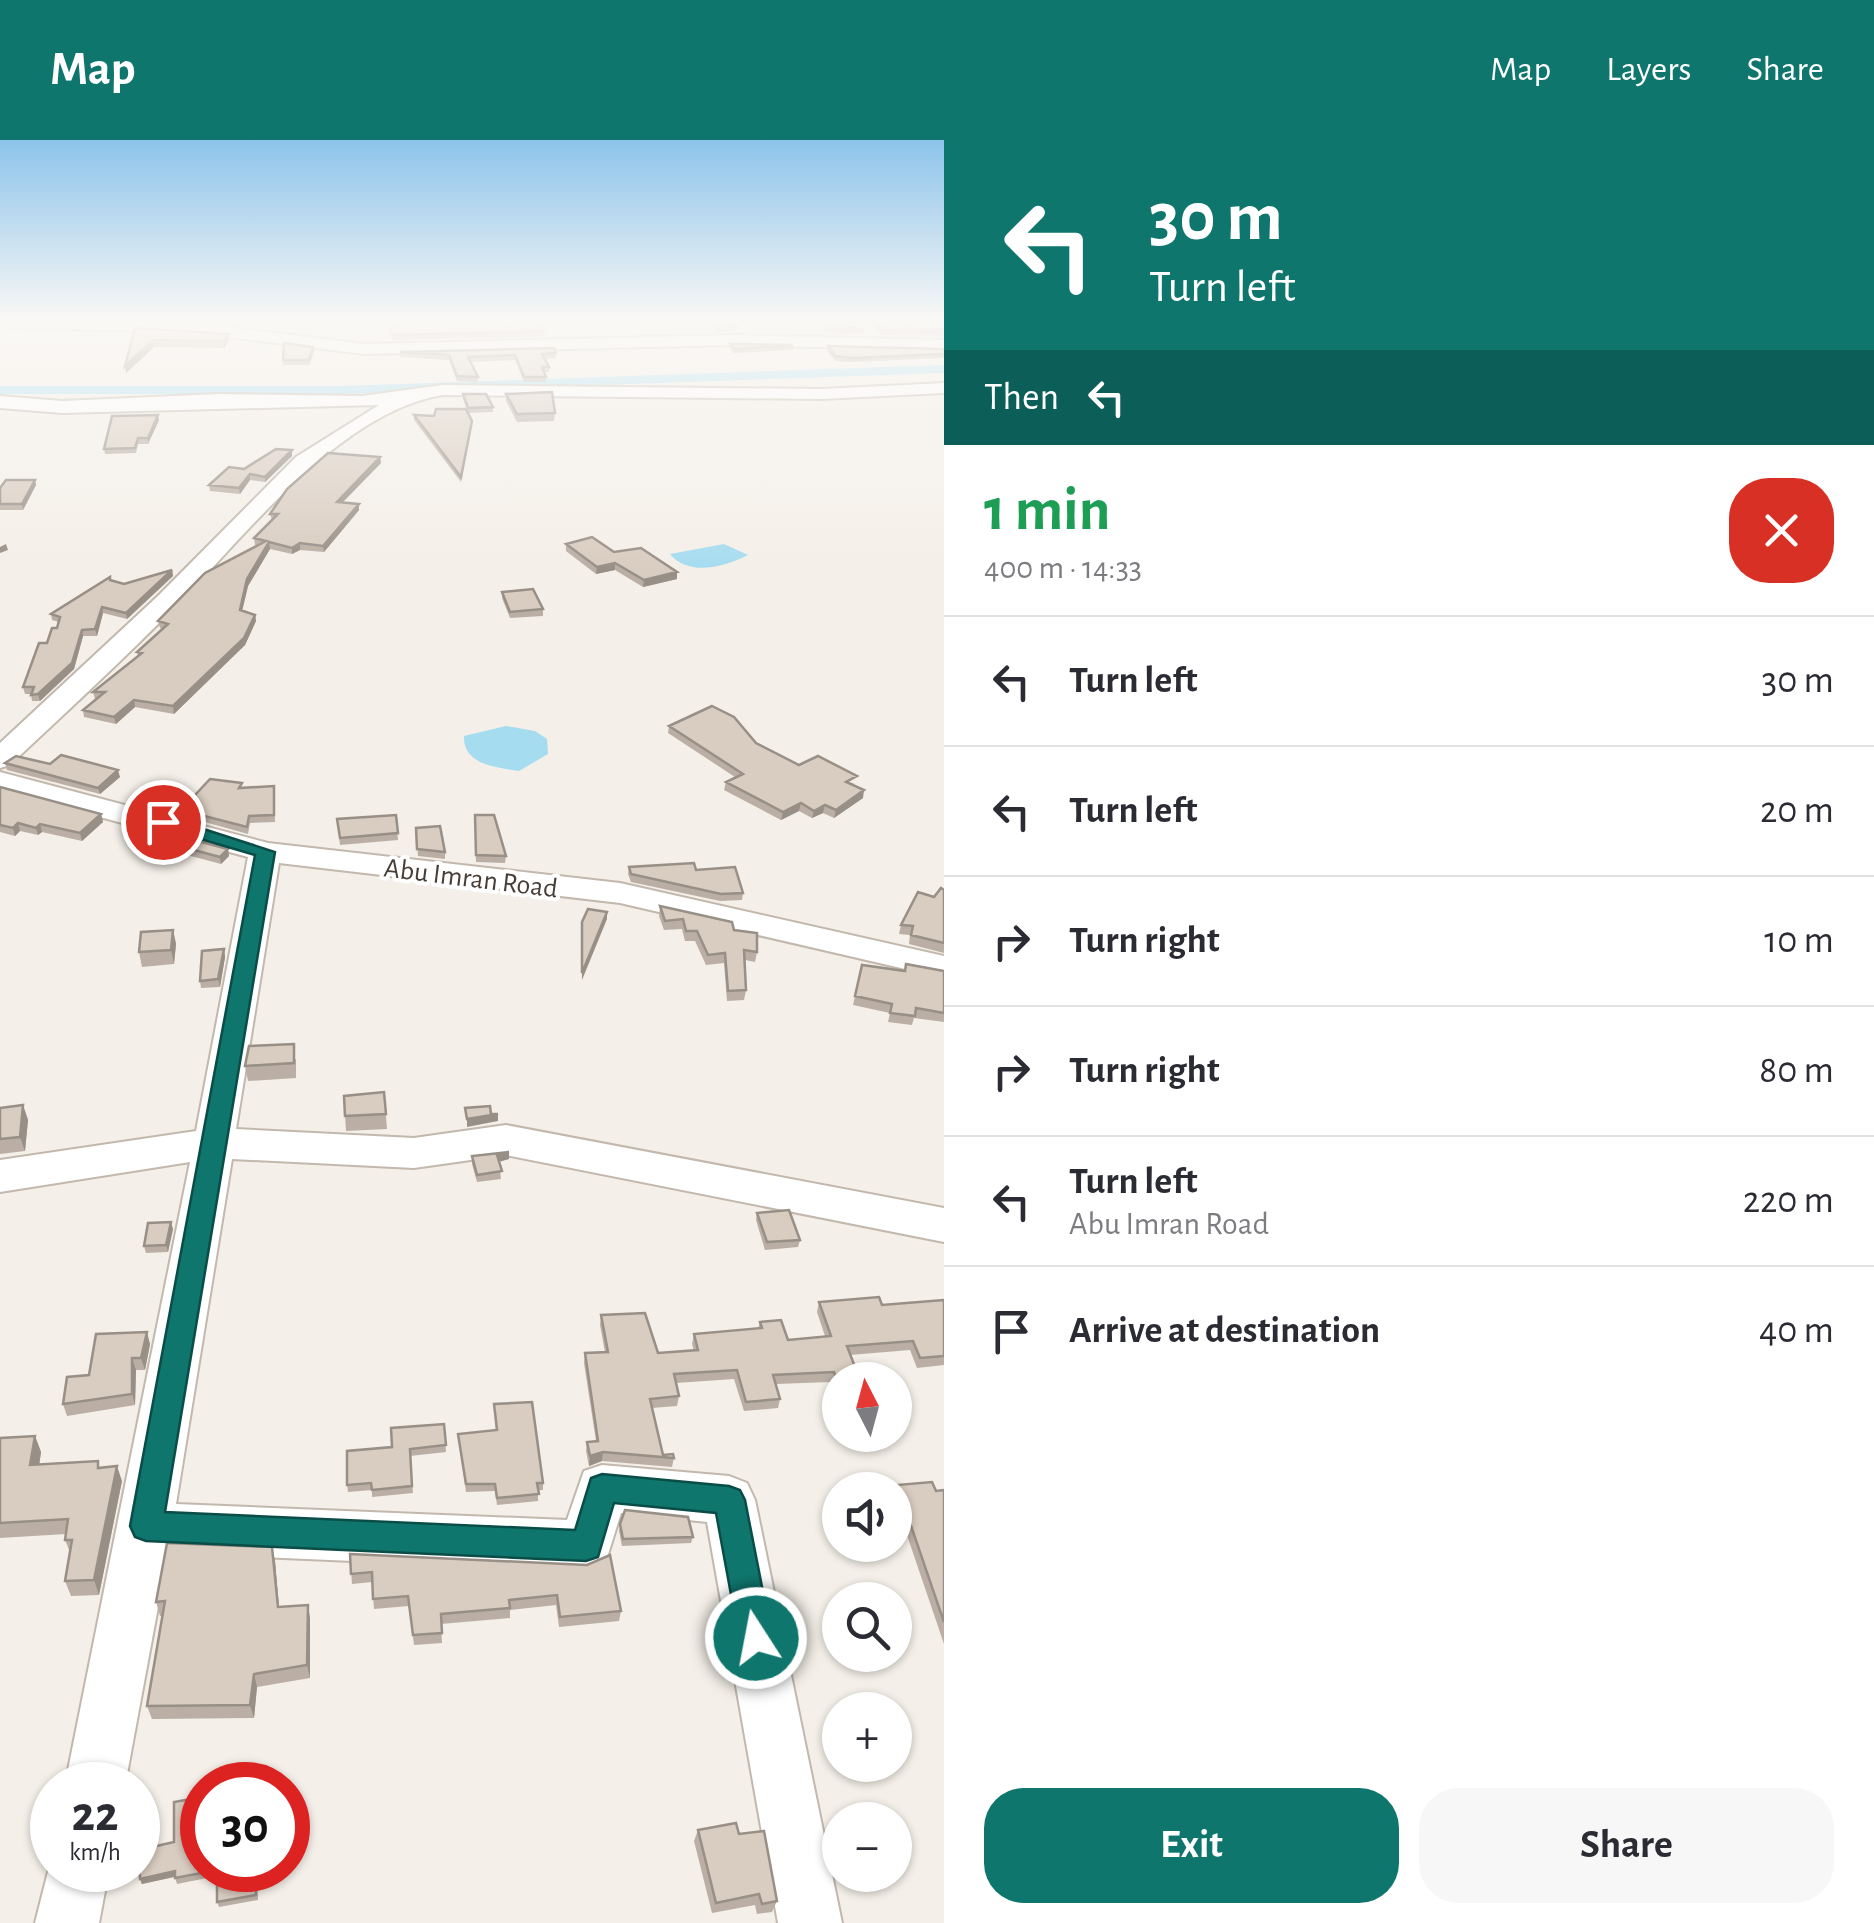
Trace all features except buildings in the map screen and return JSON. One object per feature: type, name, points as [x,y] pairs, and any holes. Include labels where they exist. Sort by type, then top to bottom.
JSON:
[{"type":"street","points":[[12,403],[62,408],[156,403]]},
{"type":"street","points":[[0,758],[167,600],[303,461],[395,403]]},
{"type":"street","name":"Abu Imran Road","points":[[0,781],[129,812],[266,852],[500,882],[620,892],[944,967]]},
{"type":"street","points":[[100,1762],[146,1526],[266,852]]},
{"type":"street","points":[[0,1176],[214,1142],[414,1154],[506,1140],[944,1225]]},
{"type":"street","points":[[146,1526],[586,1546],[602,1488],[729,1500],[810,1923]]},
{"type":"street","points":[[67,1923],[73,1892]]},
{"type":"water","points":[[724,544],[748,555],[718,566],[697,568],[670,554]]},
{"type":"water","points":[[506,726],[535,731],[547,739],[548,754],[519,771],[482,763],[469,753],[464,736]]},
{"type":"route","points":[[163,822],[266,852],[146,1526],[586,1546],[602,1488],[729,1500],[756,1638]]}]
